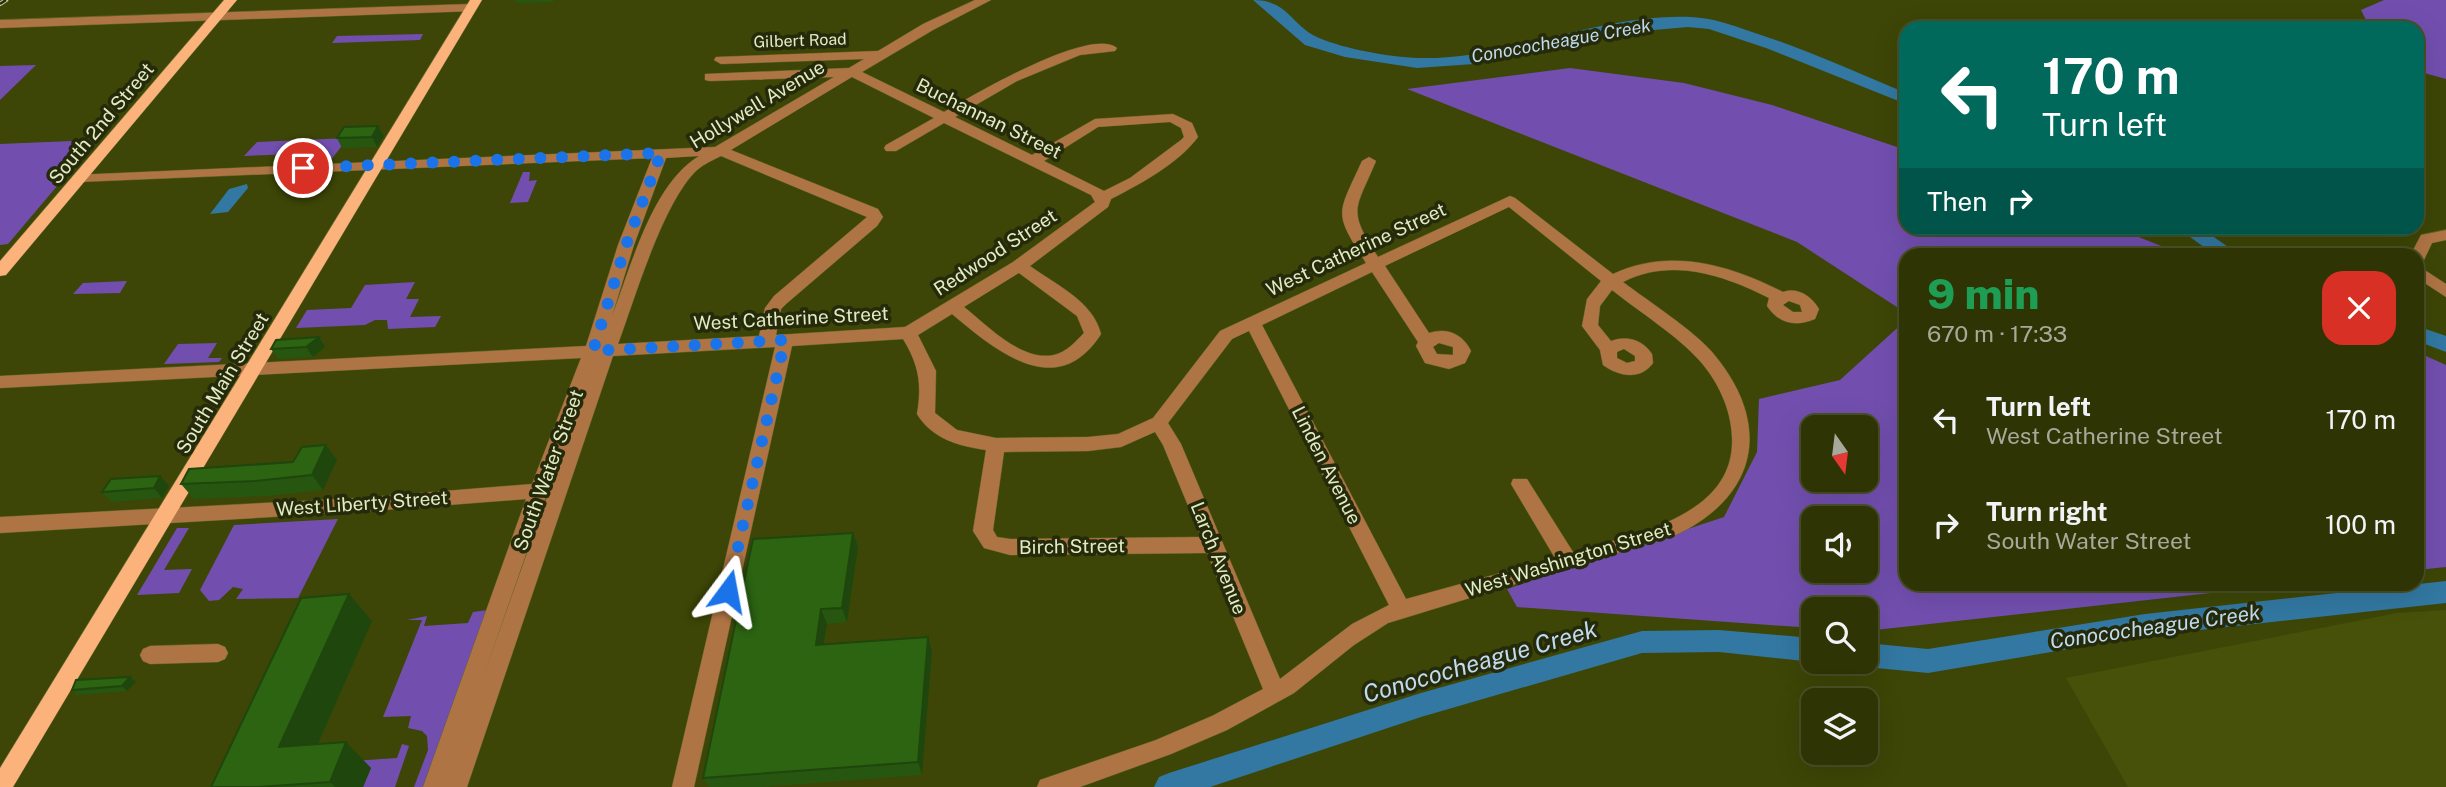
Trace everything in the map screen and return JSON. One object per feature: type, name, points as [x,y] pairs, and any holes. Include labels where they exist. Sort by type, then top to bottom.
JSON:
[{"type":"main road","name":"South 2nd Street","points":[[0,271],[231,0]]},
{"type":"main road","name":"South Main Street","points":[[1,787],[474,4]]},
{"type":"street","points":[[345,11],[354,0]]},
{"type":"street","name":"Hollywell Avenue","points":[[600,350],[655,226],[673,191],[693,166],[928,27],[985,0]]},
{"type":"street","points":[[0,24],[474,4]]},
{"type":"street","points":[[891,148],[1012,78],[1078,51],[1110,48]]},
{"type":"street","name":"Gilbert Road","points":[[721,60],[880,55]]},
{"type":"street","points":[[710,77],[852,72]]},
{"type":"street","name":"Buchannan Street","points":[[852,72],[1032,161],[1103,200]]},
{"type":"street","name":"Redwood Street","points":[[908,333],[1019,266],[1103,200],[1135,181],[1191,137],[1187,126],[1173,118],[1095,123],[1032,161]]},
{"type":"street","points":[[79,178],[722,151],[873,212],[875,217],[872,223],[780,300],[774,309],[776,340],[683,787]]},
{"type":"street","name":"South Water Street","points":[[434,787],[600,350],[626,245],[661,153]]},
{"type":"street","points":[[1369,161],[1348,209],[1351,227],[1426,342]]},
{"type":"street","name":"West Catherine Street","points":[[0,382],[908,333],[927,363],[931,376],[926,414],[932,422],[951,435],[996,445],[1088,444],[1121,440],[1159,424],[1226,335],[1510,201]]},
{"type":"street","name":"West Washington Street","points":[[1048,787],[1121,764],[1207,730],[1276,693],[1371,622],[1401,609],[1684,524],[1716,501],[1735,475],[1743,440],[1740,415],[1723,377],[1685,337],[1510,201]]},
{"type":"street","points":[[2422,248],[2426,239],[2446,235]]},
{"type":"street","points":[[1608,349],[1590,326],[1593,302],[1611,281],[1641,268],[1666,264],[1693,265],[1726,272],[1780,297]]},
{"type":"street","points":[[953,306],[1022,359],[1047,362],[1081,349],[1093,334],[1090,322],[1083,312],[1019,266]]},
{"type":"street","points":[[2424,275],[2446,292]]},
{"type":"street","name":"Linden Avenue","points":[[1252,321],[1401,609]]},
{"type":"street","name":"Larch Avenue","points":[[1159,424],[1172,444],[1276,693]]},
{"type":"street","name":"Birch Street","points":[[996,445],[983,531],[991,543],[1010,547],[1213,545]]},
{"type":"street","points":[[1520,484],[1568,561]]},
{"type":"street","name":"South Water Street","points":[[456,787],[549,490]]},
{"type":"street","name":"West Liberty Street","points":[[0,525],[549,490]]},
{"type":"street","points":[[150,655],[218,653]]},
{"type":"shaded area","points":[[2384,0],[2446,0],[2446,79],[2424,73],[2424,21],[2366,21],[2361,10]]},
{"type":"shaded area","points":[[423,34],[420,40],[332,43],[337,36]]},
{"type":"shaded area","points":[[36,65],[0,100],[0,66]]},
{"type":"shaded area","points":[[1570,68],[1684,83],[1772,105],[1899,148],[1899,235],[2134,235],[2166,248],[1899,248],[1899,308],[1797,242],[1407,89]]},
{"type":"shaded area","points":[[348,138],[330,161],[315,161],[320,153],[244,156],[257,142]]},
{"type":"shaded area","points":[[96,140],[8,244],[0,245],[0,144]]},
{"type":"shaded area","points":[[523,172],[530,172],[529,181],[537,180],[528,202],[510,203]]},
{"type":"shaded area","points":[[127,281],[120,293],[73,294],[83,283]]},
{"type":"shaded area","points":[[415,282],[406,299],[419,299],[410,317],[441,316],[435,327],[388,329],[387,320],[375,320],[365,325],[296,328],[307,310],[351,308],[365,285]]},
{"type":"shaded area","points":[[1899,326],[1899,591],[2229,591],[1878,630],[1878,597],[1801,597],[1801,627],[1517,607],[1507,589],[1724,517],[1757,452],[1759,399],[1840,380]]},
{"type":"shaded area","points":[[217,343],[208,358],[222,358],[219,362],[164,364],[178,344]]},
{"type":"shaded area","points":[[2424,355],[2446,365],[2446,567],[2424,569]]},
{"type":"shaded area","points":[[338,519],[298,598],[236,599],[243,589],[233,587],[219,600],[209,601],[200,590],[234,525]]},
{"type":"shaded area","points":[[177,528],[189,528],[164,570],[192,569],[179,593],[137,595]]},
{"type":"shaded area","points":[[488,610],[425,787],[414,787],[428,750],[427,736],[422,731],[408,728],[411,716],[383,717],[422,620],[407,620],[427,616],[424,626],[468,623],[473,612]]},
{"type":"shaded area","points":[[2446,610],[2446,787],[2128,787],[2066,678],[2397,613]]},
{"type":"shaded area","points":[[402,744],[409,746],[395,787],[363,787],[309,764],[397,758]]},
{"type":"water","points":[[247,184],[248,188],[228,212],[210,214],[229,189]]},
{"type":"building","points":[[378,126],[372,137],[337,138],[344,127]]},
{"type":"building","points":[[319,337],[306,347],[271,349],[276,340]]},
{"type":"building","points":[[326,445],[312,475],[181,484],[189,469],[293,462],[302,447]]},
{"type":"building","points":[[160,476],[154,488],[102,492],[111,479]]},
{"type":"building","points":[[853,533],[842,608],[821,609],[816,645],[928,637],[918,762],[703,778],[753,539]]},
{"type":"building","points":[[349,594],[279,747],[346,742],[330,782],[211,787],[301,598]]},
{"type":"building","points":[[130,677],[122,686],[72,690],[76,680]]},
{"type":"waterway","name":"Conococheague Creek","points":[[1261,0],[1311,41],[1345,52],[1417,63],[1474,59],[1521,51],[1609,29],[1688,22],[1711,24],[1772,44],[1899,96]]},
{"type":"waterway","name":"Conococheague Creek","points":[[2199,235],[2219,248]]},
{"type":"waterway","name":"Conococheague Creek","points":[[2424,336],[2446,344]]},
{"type":"waterway","name":"Conococheague Creek","points":[[1878,656],[1928,661],[2145,625],[2446,592]]},
{"type":"waterway","name":"Conococheague Creek","points":[[1169,787],[1421,705],[1642,642],[1719,641],[1801,649]]},
{"type":"railway","points":[[0,4],[6,0]]},
{"type":"route","points":[[303,168],[661,153],[626,245],[593,351],[785,340],[728,591]]}]
